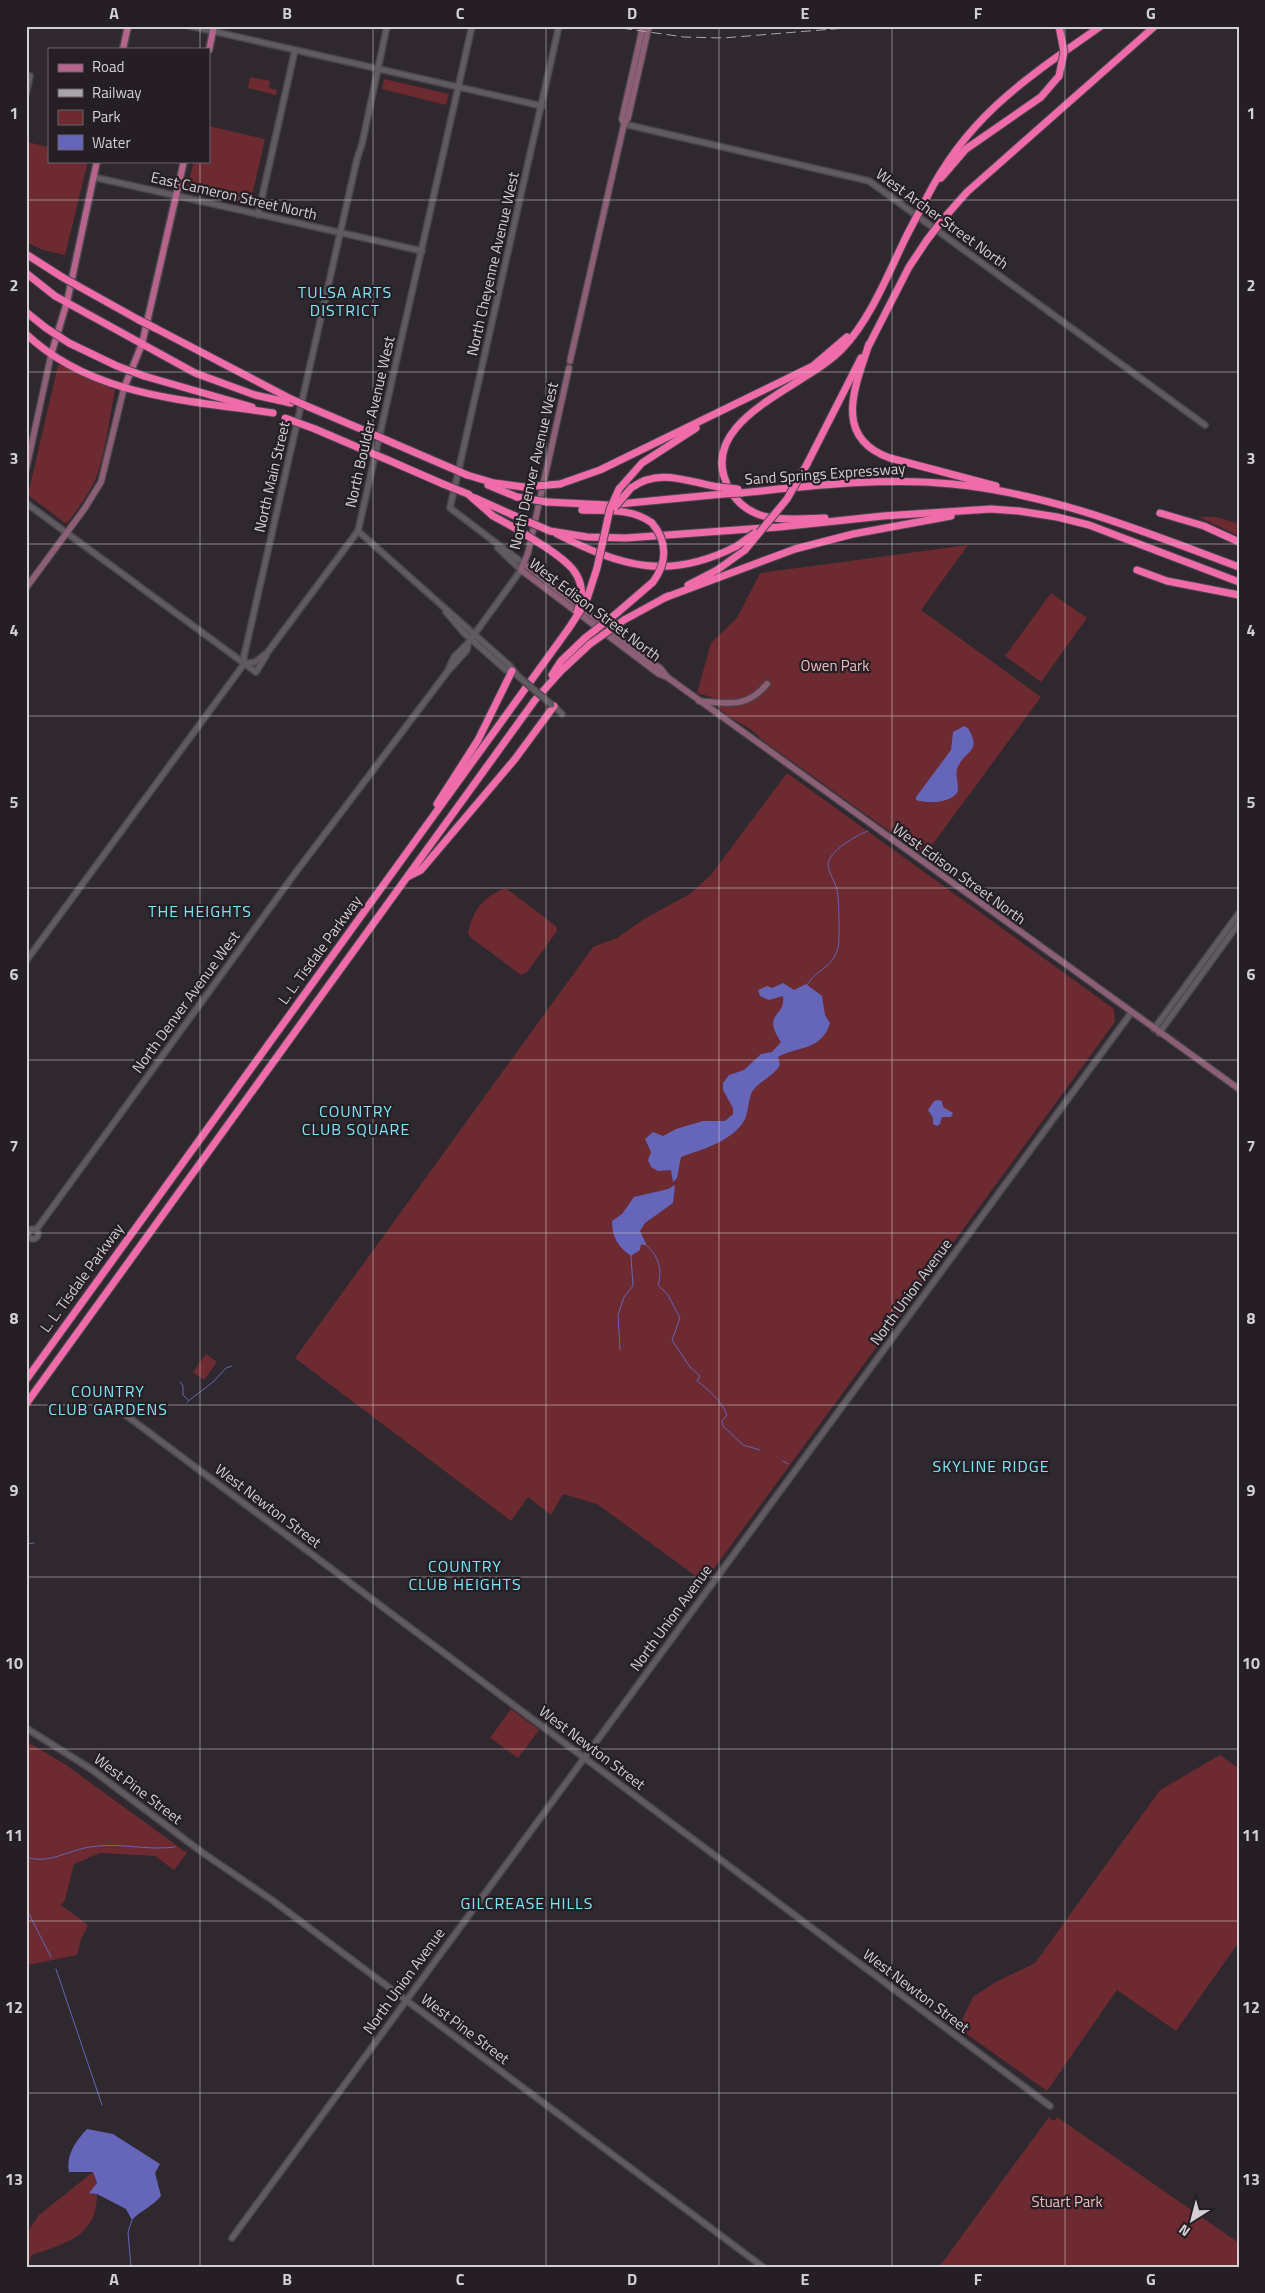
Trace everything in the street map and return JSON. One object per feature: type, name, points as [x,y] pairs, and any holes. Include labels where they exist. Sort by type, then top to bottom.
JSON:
[{"type":"highway","points":[[930,191],[966,149],[1041,97],[1059,76],[1064,52],[1059,26]]},
{"type":"highway","points":[[1102,26],[1029,77],[992,107],[957,147],[930,191],[862,322],[844,347],[831,360],[739,422],[726,445],[723,468],[730,490],[738,501],[752,512],[766,518],[780,520],[980,510],[1019,511],[1057,517],[1127,540],[1239,582]]},
{"type":"highway","points":[[588,641],[717,570],[745,550],[779,511],[807,464],[888,308],[927,240],[944,218],[967,192],[1155,26]]},
{"type":"highway","points":[[26,254],[62,277],[139,320],[291,401]]},
{"type":"highway","points":[[26,273],[48,292],[211,380],[309,407],[467,475],[494,483],[524,487],[560,484],[590,474],[756,395],[820,361],[862,322]]},
{"type":"highway","points":[[26,312],[69,343],[117,366],[144,376],[204,392],[229,403],[273,413],[315,429],[468,494],[611,559],[649,567],[691,564],[719,555],[737,546],[779,511]]},
{"type":"highway","points":[[26,334],[51,355],[84,373],[124,388],[201,403],[229,403]]},
{"type":"highway","points":[[869,344],[852,396],[851,407],[854,422],[859,433],[878,453],[890,458],[1037,498]]},
{"type":"highway","points":[[608,523],[618,489],[642,463],[717,414]]},
{"type":"highway","name":"Sand Springs Expressway","points":[[467,475],[518,497],[547,502],[608,505],[739,491],[867,482],[916,482],[968,486],[1037,498],[1087,511],[1239,567]]},
{"type":"highway","points":[[608,523],[617,503],[631,488],[647,479],[668,476],[739,491]]},
{"type":"highway","points":[[468,494],[493,516],[547,548],[568,563],[581,585],[579,608],[569,628]]},
{"type":"highway","points":[[547,502],[573,509],[629,512],[652,523],[662,538],[663,564],[654,582],[616,613],[588,641]]},
{"type":"highway","points":[[664,598],[750,565],[818,543],[980,510]]},
{"type":"highway","points":[[1160,513],[1204,526],[1239,542]]},
{"type":"highway","points":[[550,531],[587,537],[626,538],[779,527],[883,516]]},
{"type":"highway","name":"L. L. Tisdale Parkway","points":[[26,1380],[569,628],[590,593],[608,523]]},
{"type":"highway","points":[[1137,570],[1167,581],[1239,595]]},
{"type":"highway","name":"L. L. Tisdale Parkway","points":[[26,1404],[536,700],[561,661],[588,641]]},
{"type":"highway","points":[[412,846],[478,740],[515,673]]},
{"type":"highway","points":[[407,878],[421,870],[515,759],[553,705]]},
{"type":"main road","points":[[123,48],[128,26]]},
{"type":"main road","name":"North Denver Avenue West","points":[[624,124],[622,119],[643,26]]},
{"type":"main road","name":"North Denver Avenue West","points":[[521,570],[524,564],[624,124],[627,120],[649,26]]},
{"type":"main road","points":[[209,48],[214,29]]},
{"type":"main road","points":[[26,470],[51,355],[67,302],[97,162]]},
{"type":"main road","points":[[26,588],[67,534],[101,482],[124,388],[142,344],[184,162]]},
{"type":"main road","name":"West Edison Street North","points":[[524,564],[655,664],[667,677],[698,701],[1239,1089]]},
{"type":"main road","name":"West Edison Street North","points":[[521,570],[659,674],[667,677]]},
{"type":"main road","points":[[698,701],[739,703],[759,693],[767,684]]},
{"type":"street","points":[[190,26],[214,29],[295,50],[542,106]]},
{"type":"street","name":"North Main Street","points":[[26,961],[244,664],[244,656],[387,26]]},
{"type":"street","name":"North Boulder Avenue West","points":[[244,664],[255,662],[267,653],[358,531],[472,26]]},
{"type":"street","name":"North Cheyenne Avenue West","points":[[450,508],[559,26]]},
{"type":"street","points":[[258,215],[295,50]]},
{"type":"street","points":[[26,94],[30,76]]},
{"type":"street","name":"West Archer Street North","points":[[624,124],[869,181],[1205,425]]},
{"type":"street","name":"East Cameron Street North","points":[[93,177],[422,251]]},
{"type":"street","points":[[26,503],[256,672],[267,653]]},
{"type":"street","name":"West Edison Street North","points":[[450,508],[524,564]]},
{"type":"street","points":[[358,531],[440,604],[471,639],[510,666],[515,673],[562,714]]},
{"type":"street","name":"West Edison Street North","points":[[490,538],[521,570]]},
{"type":"street","name":"North Denver Avenue West","points":[[30,1238],[38,1237],[36,1230],[288,884],[448,670],[454,657],[471,639],[521,570]]},
{"type":"street","points":[[1156,1031],[1239,912]]},
{"type":"street","points":[[1156,1031],[1239,923]]},
{"type":"street","name":"North Union Avenue","points":[[232,2238],[583,1757],[1131,1013]]},
{"type":"street","points":[[26,1244],[30,1238],[28,1230],[36,1230]]},
{"type":"street","name":"West Newton Street","points":[[119,1410],[1050,2106]]},
{"type":"street","name":"West Pine Street","points":[[26,1728],[91,1769],[203,1853],[272,1900],[763,2267]]},
{"type":"green space","points":[[250,77],[270,81],[269,88],[277,90],[276,95],[248,88]]},
{"type":"green space","points":[[384,79],[449,94],[446,105],[382,89]]},
{"type":"green space","points":[[210,126],[265,139],[250,204],[187,189],[194,162],[210,162]]},
{"type":"green space","points":[[27,142],[48,147],[48,162],[88,162],[65,255],[43,250],[26,242]]},
{"type":"green space","points":[[58,365],[64,365],[115,390],[105,446],[96,478],[80,506],[69,521],[65,523],[28,495]]},
{"type":"green space","points":[[1199,517],[1216,517],[1239,524],[1239,536]]},
{"type":"green space","name":"Owen Park","points":[[968,545],[921,610],[1041,697],[924,856],[761,739],[750,729],[729,716],[714,698],[697,693],[711,643],[737,618],[760,573]]},
{"type":"green space","points":[[1051,593],[1087,618],[1041,682],[1005,656]]},
{"type":"green space","points":[[787,773],[1114,1009],[1115,1022],[704,1582],[597,1504],[563,1494],[551,1515],[528,1497],[511,1521],[295,1358],[593,947],[617,938],[644,919],[690,894],[711,875]]},
{"type":"green space","points":[[503,889],[507,889],[556,926],[557,931],[527,972],[521,975],[470,937],[468,932],[476,912],[484,901]]},
{"type":"green space","points":[[206,1354],[217,1362],[204,1380],[193,1372]]},
{"type":"green space","points":[[511,1709],[539,1730],[518,1758],[490,1738]]},
{"type":"green space","points":[[26,1741],[66,1765],[187,1853],[174,1870],[155,1856],[100,1853],[74,1864],[65,1900],[61,1905],[88,1925],[81,1939],[77,1955],[28,1965]]},
{"type":"green space","points":[[1220,1755],[1238,1768],[1236,1761],[1239,1760],[1239,1942],[1176,2031],[1117,1990],[1047,2091],[958,2028],[973,1997],[994,1983],[1035,1963],[1160,1790]]},
{"type":"green space","name":"Stuart Park","points":[[1049,2117],[1051,2120],[1056,2120],[1057,2117],[1239,2243],[1239,2267],[939,2267]]},
{"type":"green space","points":[[93,2172],[97,2183],[90,2193],[97,2194],[96,2208],[92,2220],[86,2229],[68,2242],[32,2255],[26,2267],[26,2234],[39,2215]]},
{"type":"water","points":[[964,726],[968,728],[974,742],[971,751],[957,769],[957,793],[944,801],[926,802],[916,800],[916,797],[951,750],[953,732]]},
{"type":"water","points":[[783,983],[794,990],[806,984],[822,996],[825,1015],[830,1023],[826,1032],[815,1043],[778,1057],[780,1065],[752,1092],[745,1119],[740,1127],[733,1134],[716,1144],[681,1157],[677,1178],[673,1182],[671,1170],[658,1171],[651,1167],[648,1160],[651,1152],[645,1139],[653,1132],[663,1136],[676,1129],[703,1121],[725,1121],[733,1114],[733,1108],[723,1090],[723,1083],[729,1075],[744,1070],[761,1054],[772,1052],[781,1042],[773,1025],[783,1003],[783,996],[769,1000],[760,996],[758,990],[767,986],[772,988]]},
{"type":"water","points":[[934,1101],[942,1101],[943,1107],[953,1113],[951,1117],[942,1117],[940,1124],[937,1126],[933,1124],[933,1118],[928,1110]]},
{"type":"water","points":[[675,1185],[673,1203],[645,1223],[640,1231],[647,1246],[641,1244],[640,1250],[631,1256],[617,1241],[613,1232],[612,1221],[622,1214],[634,1197],[668,1189]]},
{"type":"water","points":[[87,2129],[113,2134],[160,2164],[155,2173],[161,2196],[132,2220],[126,2209],[97,2194],[89,2193],[97,2183],[93,2172],[69,2172],[70,2154]]},
{"type":"waterway","points":[[807,985],[832,960],[839,944],[838,894],[828,865],[829,860],[844,844],[868,831]]},
{"type":"waterway","points":[[647,1246],[657,1258],[660,1268],[658,1285],[668,1295],[680,1318],[672,1340],[690,1367],[700,1376],[697,1381],[714,1396],[727,1415],[722,1421],[723,1426],[743,1445],[760,1450]]},
{"type":"waterway","points":[[620,1350],[618,1315],[624,1297],[633,1286],[631,1256]]},
{"type":"waterway","points":[[187,1402],[213,1382],[226,1368],[232,1366]]},
{"type":"waterway","points":[[180,1382],[183,1386],[183,1395],[188,1400]]},
{"type":"waterway","points":[[783,1461],[788,1464]]},
{"type":"waterway","points":[[26,1544],[34,1543]]},
{"type":"waterway","points":[[26,1857],[34,1859],[50,1858],[90,1847],[101,1846],[175,1847]]},
{"type":"waterway","points":[[26,1908],[51,1957]]},
{"type":"waterway","points":[[56,1969],[102,2105]]},
{"type":"waterway","points":[[131,2267],[128,2232],[132,2220]]},
{"type":"railway","points":[[607,26],[684,37],[723,38],[870,26]]},
{"type":"district","name":"TULSA ARTS DISTRICT","points":[[345,301]]},
{"type":"district","name":"THE HEIGHTS","points":[[200,911]]},
{"type":"district","name":"COUNTRY CLUB SQUARE","points":[[356,1120]]},
{"type":"district","name":"COUNTRY CLUB GARDENS","points":[[108,1400]]},
{"type":"district","name":"SKYLINE RIDGE","points":[[991,1466]]},
{"type":"district","name":"COUNTRY CLUB HEIGHTS","points":[[465,1575]]},
{"type":"district","name":"GILCREASE HILLS","points":[[527,1903]]}]
